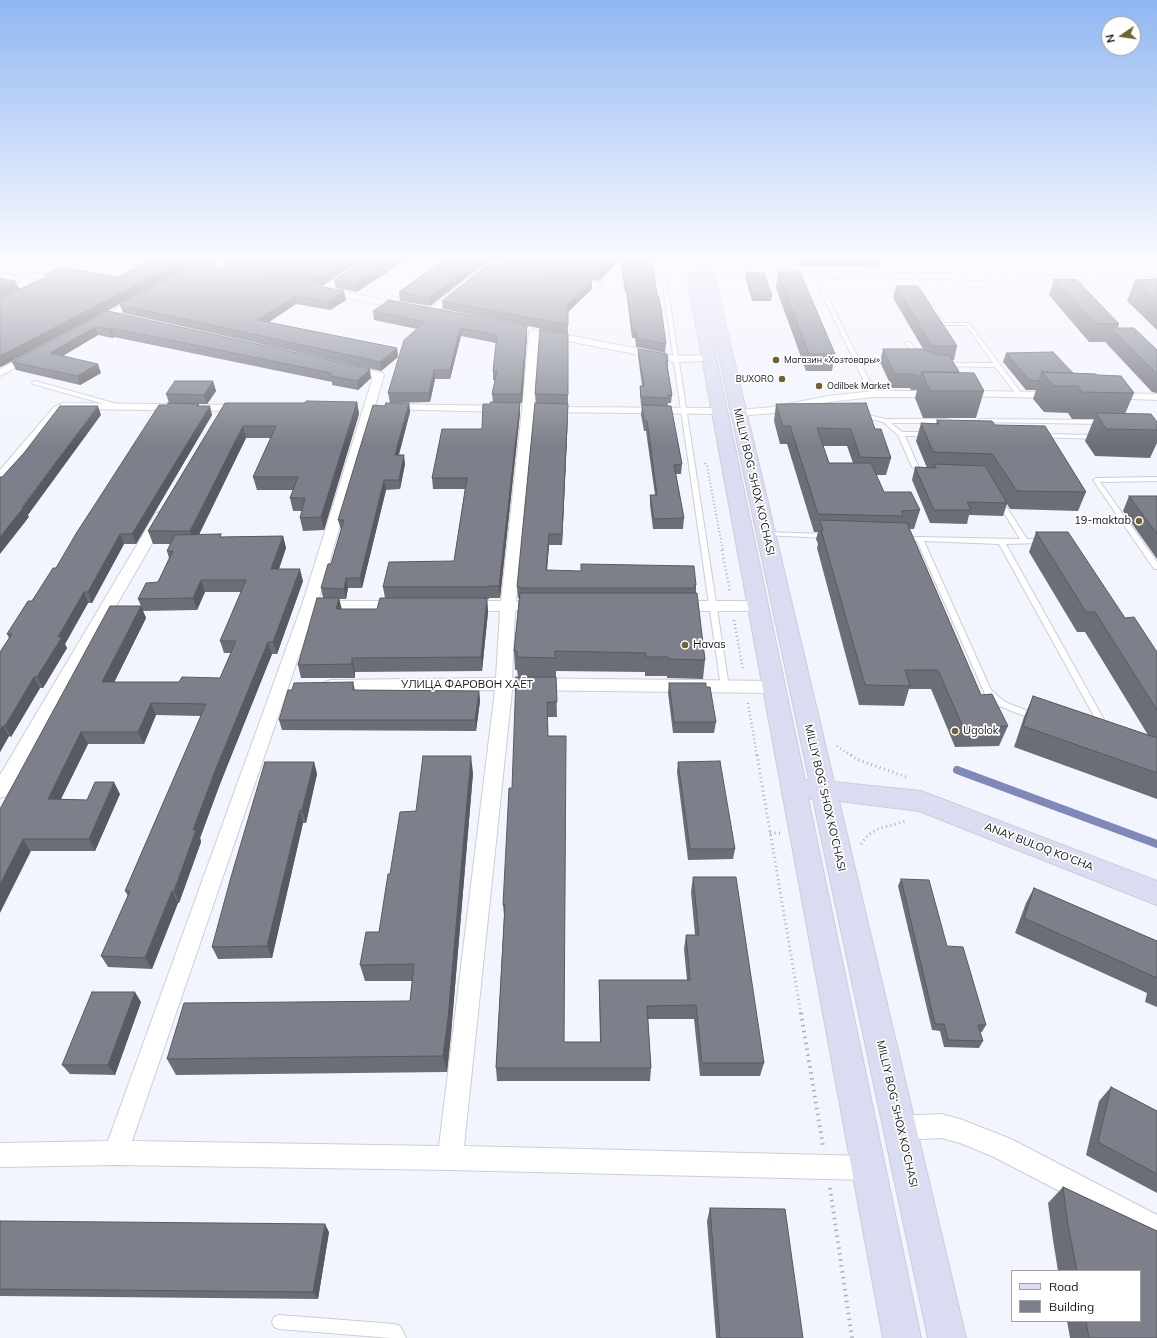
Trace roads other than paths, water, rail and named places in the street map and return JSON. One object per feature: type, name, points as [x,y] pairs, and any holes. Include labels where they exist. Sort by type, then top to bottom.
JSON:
[{"type":"main road","name":"MILLIY BOG‘ SHOX KO‘CHASI","points":[[710,320],[709,358],[729,412],[766,534],[809,789],[868,1168],[902,1338]]},
{"type":"main road","name":"MILLIY BOG‘ SHOX KO‘CHASI","points":[[710,320],[729,412],[758,606],[774,687],[809,789],[900,1128],[947,1338]]},
{"type":"main road","name":"ANAY BULOQ KO'CHA","points":[[809,789],[915,800],[1157,893]]},
{"type":"street","points":[[82,329],[99,320]]},
{"type":"street","points":[[450,1158],[504,684],[520,410],[530,331],[675,359],[709,358]]},
{"type":"street","points":[[0,373],[41,351]]},
{"type":"street","points":[[116,1153],[297,686],[309,605],[365,407],[379,375],[340,366]]},
{"type":"street","points":[[365,407],[520,410],[684,410],[729,412],[772,410],[828,399],[873,394],[1065,395]]},
{"type":"street","points":[[1103,396],[1157,398]]},
{"type":"street","points":[[0,478],[60,407],[254,408]]},
{"type":"street","points":[[216,422],[224,409]]},
{"type":"street","points":[[0,791],[168,504]]},
{"type":"street","points":[[309,605],[412,606]]},
{"type":"street","points":[[452,606],[531,606]]},
{"type":"street","points":[[666,606],[758,606]]},
{"type":"street","name":"УЛИЦА ФАРОВОН ХАЁТ","points":[[297,686],[504,684],[774,687]]},
{"type":"street","points":[[900,1128],[941,1126],[960,1131],[1002,1148],[1157,1229]]},
{"type":"street","points":[[0,1154],[116,1153],[450,1158],[868,1168]]},
{"type":"lane","points":[[670,320],[725,687]]},
{"type":"lane","points":[[837,320],[873,394]]},
{"type":"lane","points":[[941,320],[943,324],[968,324],[1019,394]]},
{"type":"lane","points":[[908,343],[921,360]]},
{"type":"lane","points":[[934,365],[998,365]]},
{"type":"lane","points":[[35,383],[123,408]]},
{"type":"lane","points":[[772,410],[802,412]]},
{"type":"lane","points":[[852,414],[874,417],[885,421],[901,434],[915,467],[926,474],[933,474]]},
{"type":"lane","points":[[885,421],[955,421]]},
{"type":"lane","points":[[978,421],[1110,422]]},
{"type":"lane","points":[[901,434],[933,434]]},
{"type":"lane","points":[[1037,436],[1100,437]]},
{"type":"lane","points":[[1157,479],[1096,480],[1157,567]]},
{"type":"lane","points":[[995,494],[1025,542]]},
{"type":"lane","points":[[766,534],[834,536]]},
{"type":"lane","points":[[904,539],[1001,542],[1052,541]]},
{"type":"lane","points":[[919,539],[988,692],[1002,704],[1041,718]]},
{"type":"lane","points":[[1001,542],[1108,735]]},
{"type":"lane","points":[[279,1322],[395,1331],[399,1338]]},
{"type":"waterway","points":[[957,770],[1157,844]]},
{"type":"place","name":"Магазин «Хозтовары»","points":[[776,360]]},
{"type":"place","name":"BUXORO","points":[[782,379]]},
{"type":"place","name":"Odilbek Market","points":[[819,386]]},
{"type":"place","name":"19-maktab","points":[[1139,521]]},
{"type":"place","name":"Havas","points":[[685,645]]},
{"type":"place","name":"Ugolok","points":[[955,731]]}]
